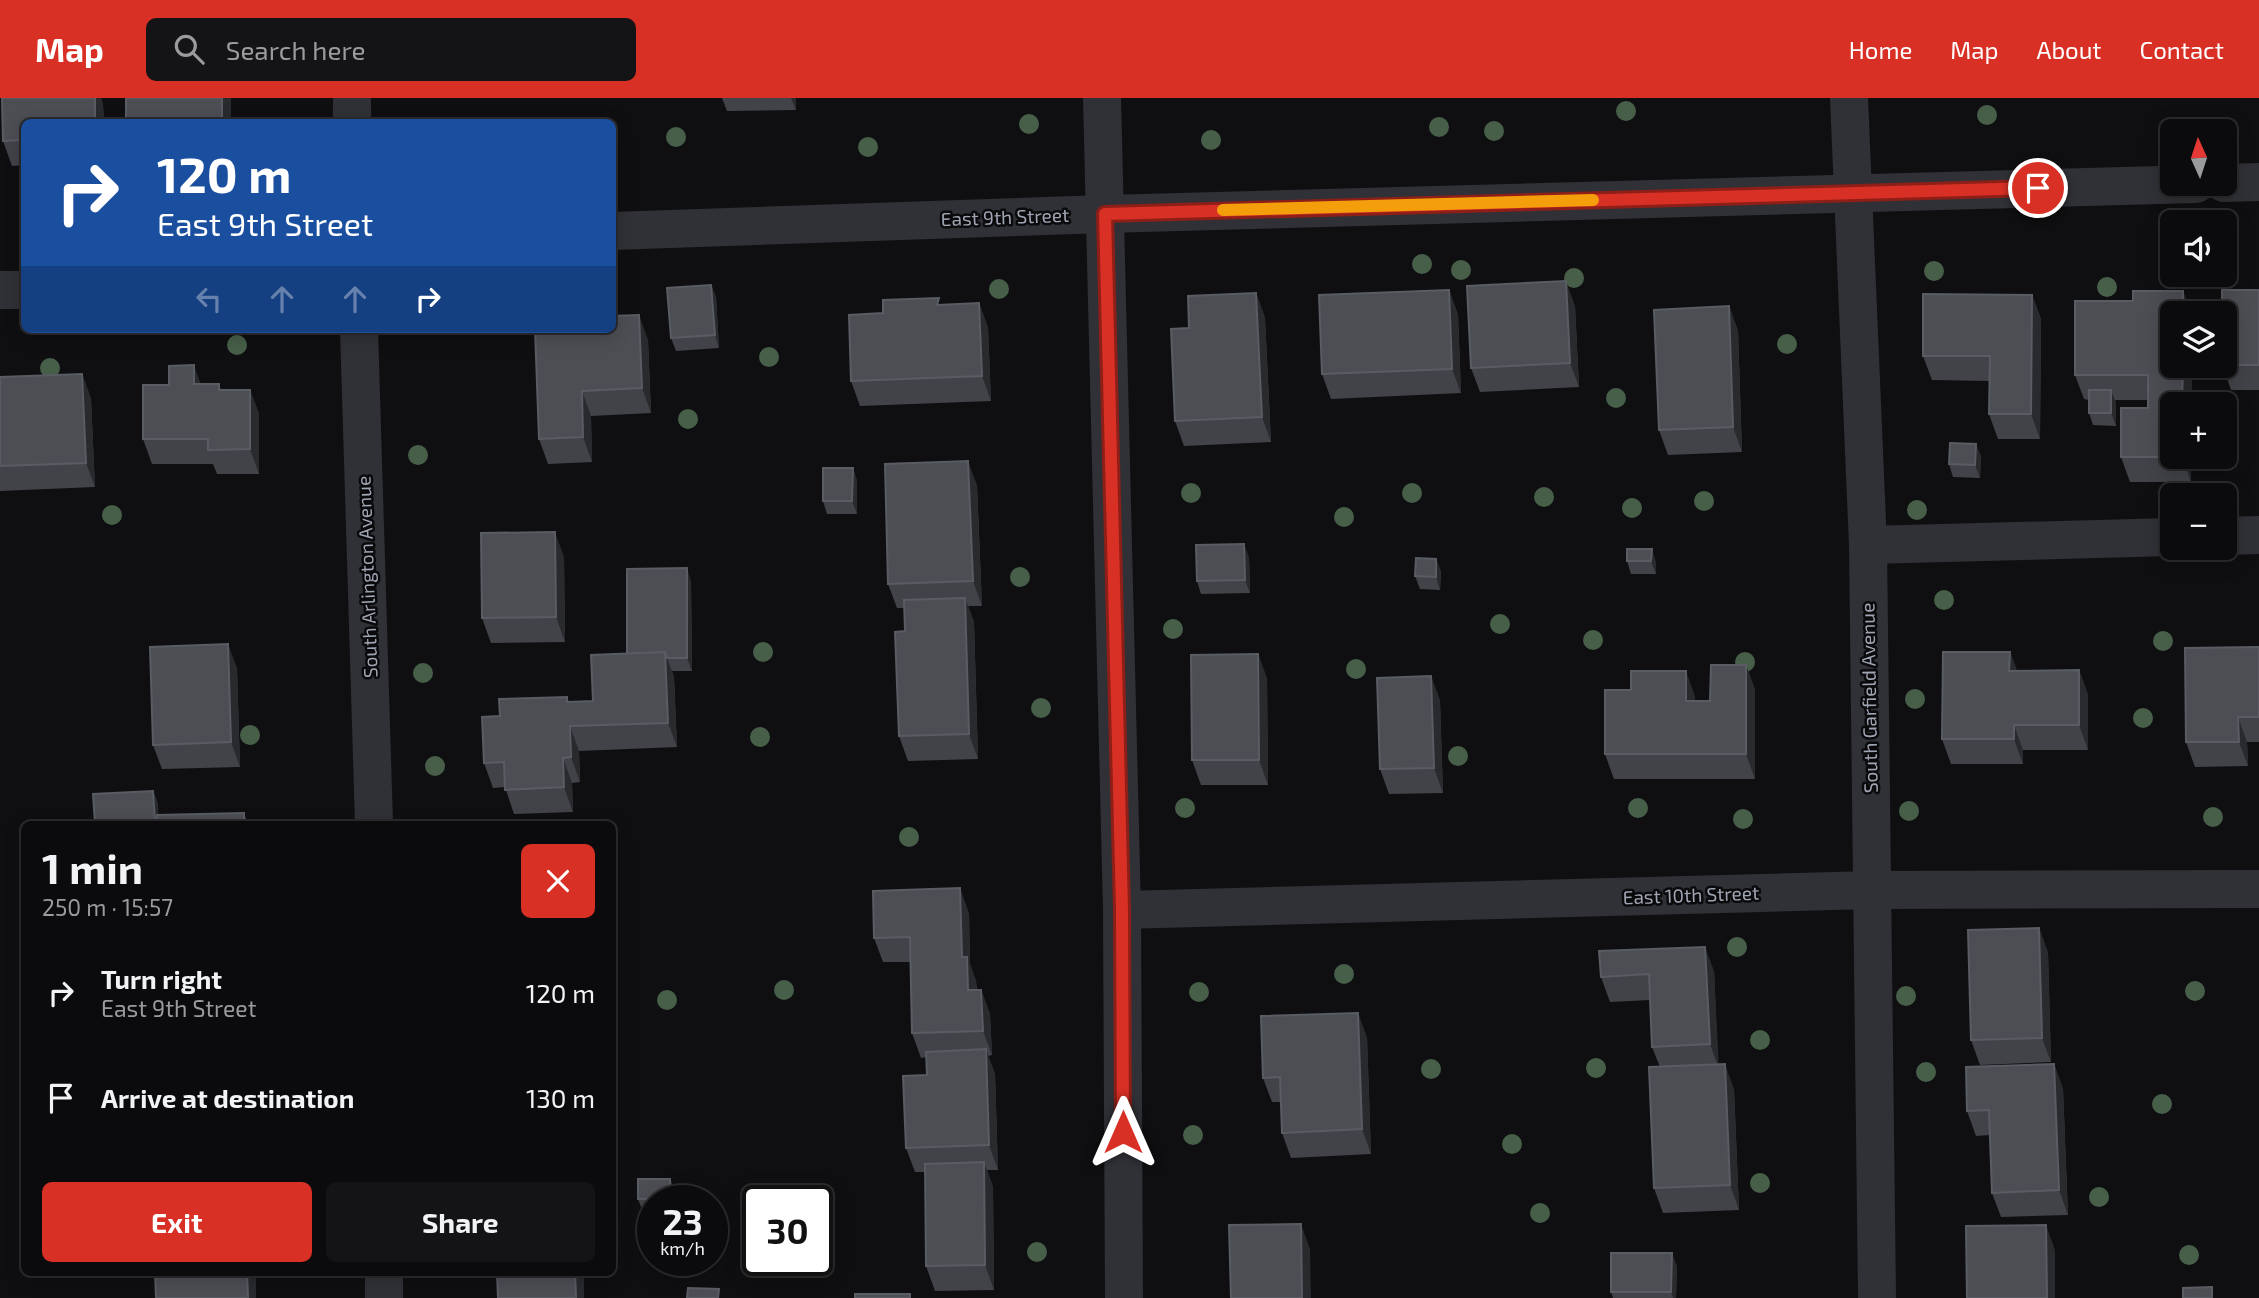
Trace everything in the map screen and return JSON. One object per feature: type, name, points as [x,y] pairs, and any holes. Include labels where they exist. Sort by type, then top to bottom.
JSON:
[{"type":"street","points":[[352,98],[352,119]]},
{"type":"street","points":[[1102,98],[1122,910],[1124,1298]]},
{"type":"street","name":"South Garfield Avenue","points":[[1849,98],[1868,545],[1877,1298]]},
{"type":"street","points":[[2237,183],[2259,182]]},
{"type":"street","name":"East 9th Street","points":[[616,231],[1105,214],[2160,185]]},
{"type":"street","points":[[0,290],[21,290]]},
{"type":"street","name":"South Arlington Avenue","points":[[359,333],[374,821]]},
{"type":"street","points":[[2237,536],[2259,535]]},
{"type":"street","points":[[1868,545],[2160,537]]},
{"type":"street","name":"East 10th Street","points":[[1122,910],[1871,890],[2259,889]]},
{"type":"street","points":[[384,1276],[384,1298]]},
{"type":"building","points":[[2,98],[95,98],[95,119],[21,119],[21,140],[3,141]]},
{"type":"building","points":[[126,98],[222,98],[222,119],[126,119]]},
{"type":"building","points":[[1566,281],[1570,363],[1471,368],[1467,286]]},
{"type":"building","points":[[711,285],[715,335],[671,338],[667,288]]},
{"type":"building","points":[[1449,290],[1452,369],[1322,374],[1319,295]]},
{"type":"building","points":[[2222,290],[2259,290],[2259,365],[2237,365],[2237,301],[2222,301]]},
{"type":"building","points":[[2133,291],[2183,291],[2183,301],[2160,301],[2160,378],[2183,378],[2182,392],[2160,392],[2160,457],[2121,457],[2121,408],[2148,408],[2148,375],[2075,375],[2075,301],[2133,301]]},
{"type":"building","points":[[1256,293],[1262,417],[1175,421],[1171,329],[1189,328],[1188,296]]},
{"type":"building","points":[[1923,294],[2032,295],[2031,414],[1989,414],[1990,356],[1923,356]]},
{"type":"building","points":[[939,298],[937,305],[979,303],[982,376],[851,381],[849,315],[883,313],[883,300]]},
{"type":"building","points":[[1729,306],[1733,427],[1659,430],[1654,310]]},
{"type":"building","points":[[639,315],[642,388],[582,391],[583,437],[539,439],[535,333],[616,333],[616,316]]},
{"type":"building","points":[[194,365],[194,384],[219,384],[219,390],[250,390],[250,449],[208,450],[208,439],[143,439],[143,385],[169,385],[169,366]]},
{"type":"building","points":[[82,374],[86,463],[0,466],[0,377]]},
{"type":"building","points":[[2089,390],[2111,390],[2111,413],[2089,413]]},
{"type":"building","points":[[1950,443],[1976,444],[1975,465],[1949,464]]},
{"type":"building","points":[[968,461],[973,581],[888,584],[885,464]]},
{"type":"building","points":[[823,468],[853,468],[852,501],[823,501]]},
{"type":"building","points":[[555,532],[556,617],[482,618],[481,533]]},
{"type":"building","points":[[1244,544],[1245,580],[1197,581],[1196,545]]},
{"type":"building","points":[[1627,549],[1652,549],[1651,561],[1627,561]]},
{"type":"building","points":[[1416,558],[1436,559],[1436,577],[1415,576]]},
{"type":"building","points":[[687,568],[687,658],[667,658],[665,652],[627,654],[627,569]]},
{"type":"building","points":[[965,598],[969,734],[899,736],[895,632],[905,631],[904,600]]},
{"type":"building","points":[[228,644],[231,742],[153,745],[150,647]]},
{"type":"building","points":[[2259,647],[2259,717],[2238,717],[2239,742],[2186,742],[2185,648]]},
{"type":"building","points":[[665,652],[668,723],[570,726],[571,757],[563,758],[564,787],[505,790],[504,762],[484,763],[482,717],[500,716],[499,699],[567,697],[567,702],[593,701],[591,655]]},
{"type":"building","points":[[1943,652],[2010,652],[2009,671],[2079,670],[2079,725],[2014,725],[2014,739],[1942,739]]},
{"type":"building","points":[[1258,654],[1259,760],[1192,760],[1191,655]]},
{"type":"building","points":[[1711,665],[1746,665],[1746,754],[1605,754],[1605,690],[1631,690],[1631,671],[1686,671],[1686,701],[1710,701]]},
{"type":"building","points":[[1431,676],[1434,768],[1380,769],[1377,678]]},
{"type":"building","points":[[153,791],[155,821],[95,821],[93,794]]},
{"type":"building","points":[[244,813],[244,821],[157,821],[157,815]]},
{"type":"building","points":[[960,888],[962,957],[967,957],[968,990],[981,990],[983,1031],[912,1033],[910,937],[874,938],[873,891]]},
{"type":"building","points":[[2039,928],[2042,1038],[1971,1040],[1968,930]]},
{"type":"building","points":[[1705,947],[1710,1044],[1652,1047],[1649,974],[1601,977],[1599,951]]},
{"type":"building","points":[[1358,1013],[1362,1129],[1282,1133],[1280,1077],[1263,1078],[1261,1016]]},
{"type":"building","points":[[986,1049],[989,1145],[906,1148],[903,1076],[927,1075],[926,1052]]},
{"type":"building","points":[[1725,1064],[1730,1185],[1654,1188],[1649,1067]]},
{"type":"building","points":[[2054,1064],[2059,1190],[1992,1193],[1989,1110],[1967,1111],[1966,1067]]},
{"type":"building","points":[[984,1162],[985,1265],[926,1266],[925,1164]]},
{"type":"building","points":[[638,1179],[670,1179],[670,1185],[638,1185]]},
{"type":"building","points":[[1301,1224],[1302,1298],[1231,1298],[1229,1225]]},
{"type":"building","points":[[2046,1225],[2047,1298],[1967,1298],[1966,1226]]},
{"type":"building","points":[[1611,1253],[1672,1253],[1671,1292],[1611,1292]]},
{"type":"building","points":[[155,1276],[247,1276],[248,1298],[156,1298]]},
{"type":"building","points":[[497,1276],[575,1276],[576,1298],[498,1298]]},
{"type":"building","points":[[2212,1287],[2212,1298],[2183,1298],[2183,1288]]},
{"type":"building","points":[[688,1288],[719,1289],[718,1298],[687,1298]]},
{"type":"building","points":[[855,1294],[910,1294],[910,1298],[855,1298]]},
{"type":"slow traffic","points":[[1223,210],[1593,200]]},
{"type":"route","points":[[1123,1132],[1122,910],[1105,214],[2038,188]]}]
